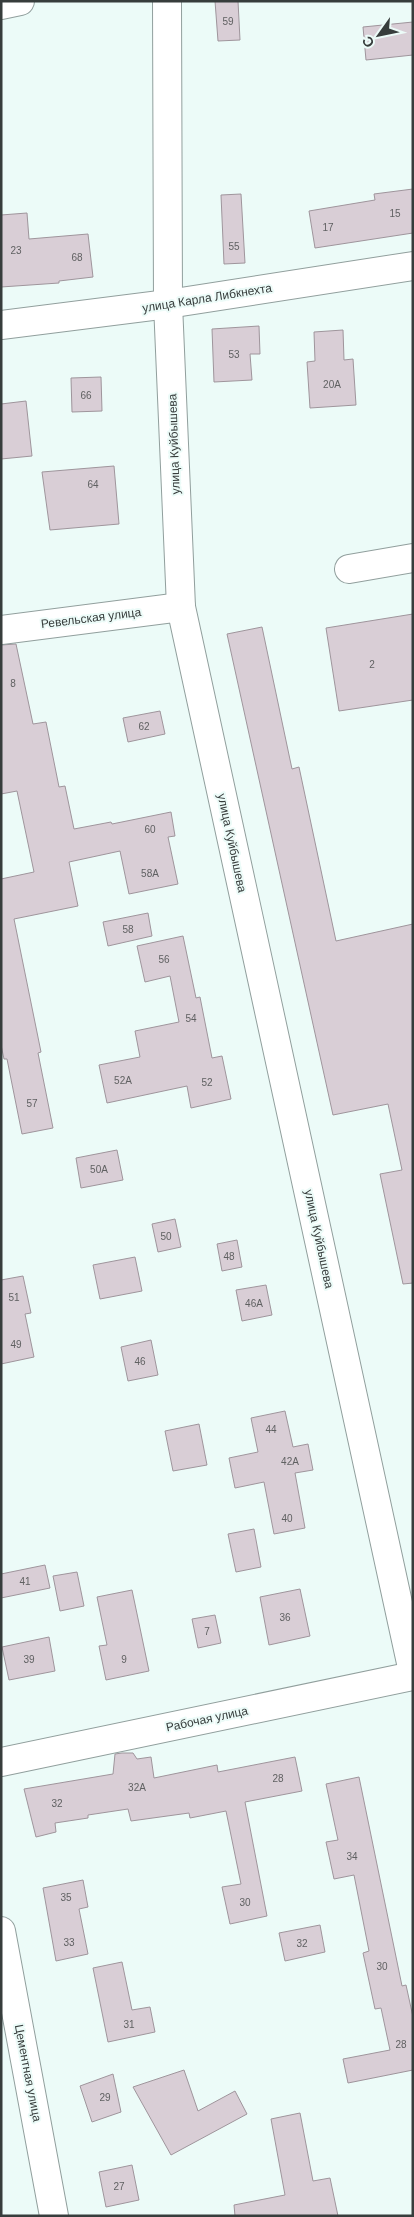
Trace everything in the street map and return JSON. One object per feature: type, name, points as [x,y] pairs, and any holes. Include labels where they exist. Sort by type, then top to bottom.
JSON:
[{"type":"street","points":[[1,5],[20,1]]},
{"type":"street","name":"улица Куйбышева","points":[[167,1],[168,304],[181,607],[413,1672]]},
{"type":"street","name":"улица Карла Либкнехта","points":[[1,325],[168,304],[413,266]]},
{"type":"street","points":[[349,570],[413,558]]},
{"type":"street","name":"Ревельская улица","points":[[1,630],[181,607]]},
{"type":"street","name":"Рабочая улица","points":[[1,1762],[413,1676]]},
{"type":"street","name":"Цементная улица","points":[[1,1931],[54,2216]]},
{"type":"building","points":[[215,1],[238,1],[240,40],[218,41]]},
{"type":"building","points":[[413,22],[413,55],[366,60],[363,27]]},
{"type":"building","points":[[413,189],[413,233],[315,248],[309,211],[375,200],[374,194]]},
{"type":"building","points":[[241,194],[245,263],[224,264],[221,195]]},
{"type":"building","points":[[27,213],[29,239],[88,234],[93,277],[59,281],[59,283],[1,287],[1,215]]},
{"type":"building","points":[[259,326],[260,354],[250,354],[252,380],[214,382],[212,329]]},
{"type":"building","points":[[343,330],[344,360],[353,359],[356,405],[310,408],[307,362],[315,361],[314,332]]},
{"type":"building","points":[[101,377],[102,411],[72,412],[71,378]]},
{"type":"building","points":[[26,401],[32,456],[1,459],[1,404]]},
{"type":"building","points":[[114,466],[119,524],[50,530],[42,472]]},
{"type":"building","points":[[413,614],[413,700],[339,711],[326,628]]},
{"type":"building","points":[[262,627],[292,769],[299,767],[336,941],[413,924],[413,1283],[403,1284],[380,1174],[402,1170],[388,1104],[333,1115],[227,634]]},
{"type":"building","points":[[16,644],[33,724],[46,722],[59,787],[65,786],[74,829],[111,822],[112,824],[171,812],[175,836],[168,837],[178,884],[129,894],[120,851],[69,862],[78,906],[14,919],[41,1052],[38,1053],[53,1128],[22,1134],[7,1059],[4,1059],[1,1045],[1,879],[34,872],[17,791],[1,794],[1,645]]},
{"type":"building","points":[[160,711],[165,734],[128,742],[123,718]]},
{"type":"building","points":[[148,913],[152,936],[108,946],[103,922]]},
{"type":"building","points":[[183,936],[196,998],[200,997],[212,1058],[222,1056],[231,1099],[191,1108],[187,1086],[107,1103],[99,1065],[140,1057],[135,1031],[179,1022],[170,976],[145,982],[137,946]]},
{"type":"building","points":[[117,1150],[123,1180],[81,1188],[76,1158]]},
{"type":"building","points":[[175,1219],[181,1247],[158,1252],[152,1224]]},
{"type":"building","points":[[237,1240],[242,1267],[222,1271],[217,1244]]},
{"type":"building","points":[[135,1257],[142,1291],[100,1299],[93,1265]]},
{"type":"building","points":[[23,1276],[31,1313],[25,1314],[34,1357],[1,1364],[1,1280]]},
{"type":"building","points":[[266,1285],[272,1315],[242,1321],[236,1290]]},
{"type":"building","points":[[151,1340],[158,1375],[128,1381],[121,1347]]},
{"type":"building","points":[[285,1411],[293,1447],[308,1444],[313,1470],[295,1473],[305,1528],[274,1534],[264,1482],[235,1488],[229,1458],[258,1452],[251,1418]]},
{"type":"building","points":[[199,1424],[207,1465],[173,1471],[165,1431]]},
{"type":"building","points":[[254,1529],[261,1567],[236,1572],[228,1534]]},
{"type":"building","points":[[45,1565],[50,1588],[1,1598],[1,1574]]},
{"type":"building","points":[[77,1572],[84,1606],[60,1611],[53,1576]]},
{"type":"building","points":[[300,1589],[310,1636],[269,1645],[260,1597]]},
{"type":"building","points":[[132,1590],[149,1671],[106,1680],[99,1646],[107,1645],[97,1597]]},
{"type":"building","points":[[215,1615],[221,1643],[198,1648],[192,1619]]},
{"type":"building","points":[[49,1637],[55,1671],[9,1680],[2,1647]]},
{"type":"building","points":[[133,1753],[137,1759],[151,1757],[154,1778],[217,1765],[218,1772],[295,1757],[302,1791],[245,1802],[267,1916],[230,1924],[222,1887],[241,1884],[226,1811],[190,1818],[189,1813],[131,1821],[128,1809],[88,1815],[88,1818],[55,1823],[56,1832],[36,1837],[24,1789],[113,1774],[115,1754]]},
{"type":"building","points":[[359,1777],[402,1986],[406,1985],[413,2017],[413,2070],[348,2083],[343,2059],[390,2050],[381,2008],[375,2009],[363,1953],[369,1951],[354,1875],[334,1879],[326,1842],[338,1840],[326,1784]]},
{"type":"building","points":[[83,1880],[88,1907],[79,1909],[88,1954],[56,1961],[43,1888]]},
{"type":"building","points":[[320,1925],[325,1952],[285,1961],[279,1933]]},
{"type":"building","points":[[122,1962],[132,2010],[150,2007],[155,2032],[108,2042],[93,1968]]},
{"type":"building","points":[[184,2070],[198,2111],[235,2091],[247,2114],[171,2155],[133,2087]]},
{"type":"building","points":[[113,2074],[121,2112],[92,2122],[80,2086]]},
{"type":"building","points":[[300,2113],[313,2181],[330,2178],[338,2216],[235,2216],[234,2205],[285,2195],[271,2119]]},
{"type":"building","points":[[132,2165],[139,2200],[106,2207],[99,2172]]}]
